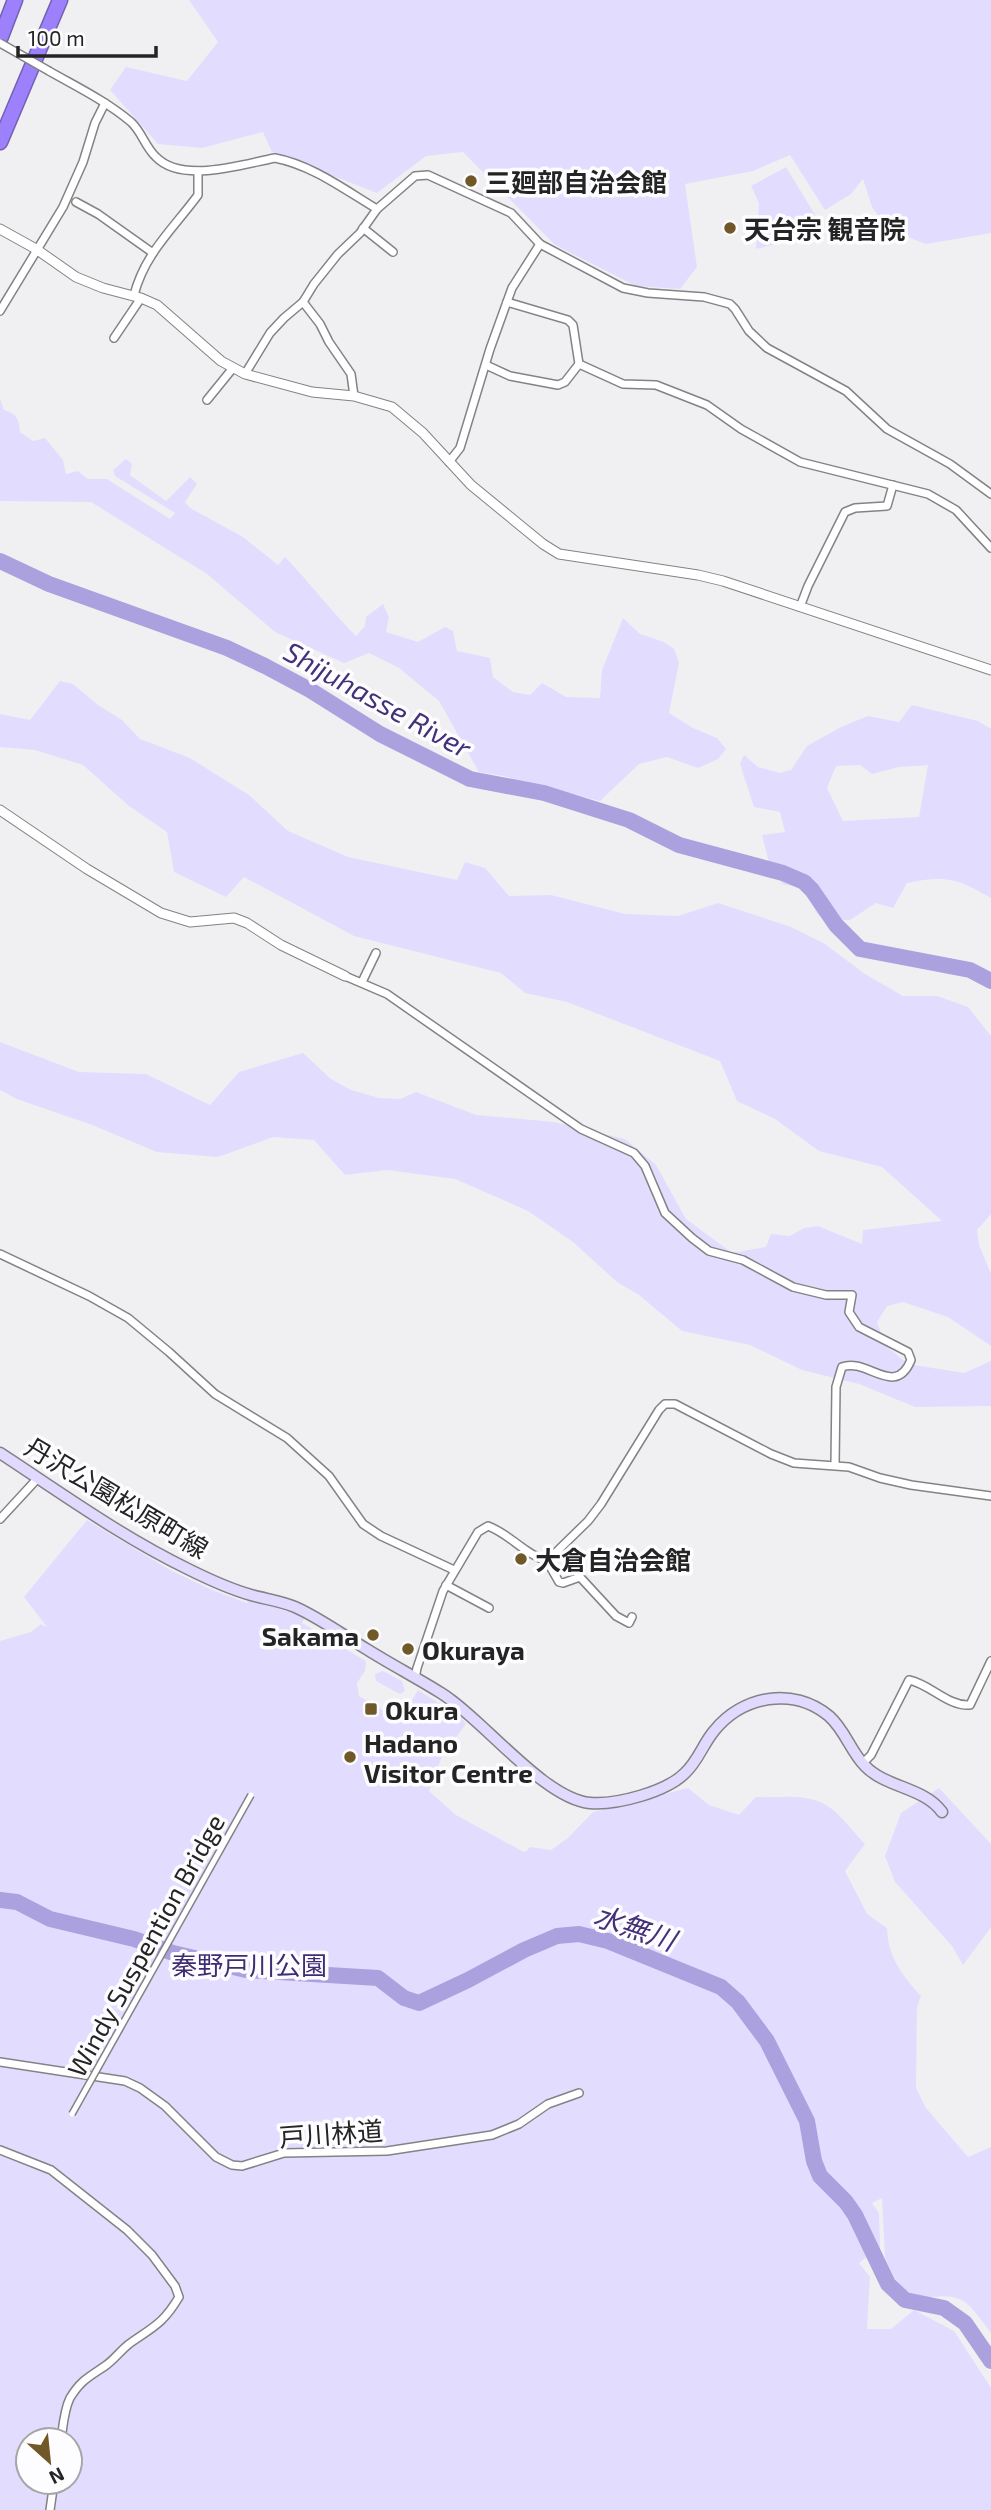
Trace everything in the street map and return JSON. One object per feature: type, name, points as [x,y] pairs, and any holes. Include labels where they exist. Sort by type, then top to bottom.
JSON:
[{"type":"highway","points":[[0,41],[15,0]]},
{"type":"highway","points":[[0,142],[60,0]]},
{"type":"main road","name":"丹沢公園松原町線","points":[[0,1453],[160,1555],[250,1595],[293,1606],[444,1695],[470,1714],[548,1785],[567,1797],[588,1803],[604,1802],[657,1791],[672,1784],[694,1763],[713,1732],[727,1716],[753,1702],[793,1699],[804,1700],[816,1707],[838,1726],[862,1764],[874,1775],[930,1801],[942,1812]]},
{"type":"street","points":[[0,41],[105,103],[142,134],[155,156],[163,163],[198,172],[275,158],[287,160],[309,168],[377,209]]},
{"type":"street","points":[[0,311],[63,207],[105,103]]},
{"type":"street","points":[[114,338],[138,296],[153,253],[161,239],[198,195],[198,172]]},
{"type":"street","points":[[244,374],[270,334],[303,302],[322,274],[377,209],[415,176],[428,174],[511,213],[540,244],[623,288],[648,293],[704,297],[730,304],[749,331],[767,348],[846,391],[893,433],[950,464],[991,494]]},
{"type":"street","points":[[76,202],[98,214],[153,253]]},
{"type":"street","points":[[363,228],[393,253]]},
{"type":"street","points":[[0,229],[36,249],[76,277],[103,288],[138,296],[167,312],[188,334],[233,369],[244,374],[312,392],[354,396],[392,407],[415,425],[471,485],[559,554],[698,575],[991,670]]},
{"type":"street","points":[[449,462],[460,448],[512,288],[540,244]]},
{"type":"street","points":[[303,302],[351,374],[354,396]]},
{"type":"street","points":[[486,365],[510,376],[558,385],[565,382],[579,364],[573,325],[568,320],[508,302]]},
{"type":"street","points":[[579,364],[623,384],[656,385],[707,405],[741,429],[800,461],[928,494],[956,510],[991,548]]},
{"type":"street","points":[[206,400],[233,369]]},
{"type":"street","points":[[800,607],[845,512],[855,508],[887,506],[893,485]]},
{"type":"street","points":[[0,810],[99,876],[161,912],[190,922],[234,918],[305,958],[387,994],[581,1129],[634,1153],[645,1166],[665,1213],[709,1251],[743,1260],[793,1287],[826,1295],[852,1295],[849,1312],[859,1327],[908,1352],[911,1360],[906,1371],[900,1376],[889,1377],[850,1364],[842,1367],[836,1387],[835,1465]]},
{"type":"street","points":[[362,982],[376,953]]},
{"type":"street","points":[[0,1254],[89,1296],[128,1318],[215,1394],[287,1438],[329,1476],[363,1524],[381,1536],[454,1570]]},
{"type":"street","points":[[547,1561],[588,1521],[601,1504],[665,1404],[675,1404],[771,1454],[794,1462],[849,1467],[911,1485],[991,1496]]},
{"type":"street","points":[[0,1519],[37,1479]]},
{"type":"street","points":[[415,1678],[416,1668],[446,1585],[478,1532],[488,1526],[499,1530],[533,1556],[547,1561],[559,1582],[580,1577],[616,1616],[629,1623],[632,1617]]},
{"type":"street","points":[[446,1585],[489,1608]]},
{"type":"street","points":[[862,1764],[871,1755],[909,1680],[920,1682],[962,1706],[970,1706],[991,1661]]},
{"type":"street","name":"Windy Suspention Bridge","points":[[72,2114],[251,1795]]},
{"type":"street","name":"戸川林道","points":[[0,2062],[124,2081],[140,2088],[165,2106],[216,2157],[232,2165],[242,2166],[284,2153],[387,2151],[492,2135],[519,2124],[548,2105],[579,2093]]},
{"type":"street","points":[[0,2150],[51,2170],[127,2230],[152,2255],[175,2286],[179,2297],[167,2317],[158,2325],[81,2382],[69,2400],[64,2426]]},
{"type":"green space","points":[[189,0],[991,0],[991,233],[926,244],[889,230],[872,207],[863,179],[851,194],[825,210],[790,155],[753,171],[685,184],[697,267],[680,289],[636,286],[555,245],[463,152],[426,156],[377,193],[272,152],[263,132],[202,148],[158,144],[110,90],[126,67],[187,81],[218,42]]},
{"type":"green space","points":[[786,167],[825,231],[756,249],[759,203],[751,186]]},
{"type":"green space","points":[[0,399],[4,410],[16,418],[20,432],[33,441],[45,438],[63,460],[66,474],[78,471],[88,479],[107,479],[170,519],[175,513],[115,476],[113,470],[126,459],[132,464],[130,475],[166,501],[190,477],[197,484],[185,502],[190,508],[243,537],[278,565],[285,557],[356,636],[365,626],[366,617],[383,604],[389,617],[386,632],[418,642],[445,627],[453,631],[457,651],[490,658],[493,677],[513,692],[530,695],[542,683],[566,697],[600,698],[602,670],[623,618],[640,634],[664,642],[674,649],[679,663],[669,713],[693,728],[717,738],[726,749],[718,759],[698,768],[667,757],[639,764],[600,801],[479,772],[439,701],[399,668],[369,653],[344,663],[275,632],[207,574],[91,502],[0,501]]},
{"type":"green space","points":[[60,681],[73,684],[98,705],[122,720],[140,739],[190,758],[249,795],[288,831],[348,857],[457,880],[465,862],[485,868],[509,896],[551,895],[625,914],[678,916],[718,903],[791,927],[825,944],[865,974],[903,996],[937,996],[968,1007],[991,1036],[991,1214],[977,1230],[979,1245],[991,1274],[991,1346],[948,1317],[903,1302],[887,1306],[877,1322],[886,1346],[908,1364],[964,1373],[991,1361],[991,1406],[915,1407],[859,1384],[802,1370],[750,1345],[682,1331],[639,1295],[617,1282],[573,1242],[528,1211],[455,1179],[387,1170],[345,1175],[314,1140],[273,1137],[218,1157],[157,1152],[92,1125],[17,1099],[0,1090],[0,1042],[79,1072],[146,1074],[210,1105],[239,1072],[303,1053],[331,1079],[351,1090],[379,1098],[400,1099],[416,1092],[476,1115],[554,1122],[625,1139],[656,1165],[686,1219],[732,1253],[766,1247],[771,1234],[790,1236],[804,1228],[818,1226],[862,1244],[863,1230],[942,1221],[882,1167],[819,1151],[775,1119],[737,1101],[720,1061],[567,1002],[525,993],[501,973],[354,936],[244,877],[226,897],[174,872],[167,832],[129,806],[83,765],[35,750],[0,747],[0,714],[30,720]]},
{"type":"green space","points":[[912,705],[978,721],[991,729],[991,898],[951,880],[932,879],[907,883],[893,908],[876,903],[850,920],[824,920],[815,911],[818,891],[813,883],[796,887],[782,884],[769,863],[762,835],[785,832],[780,812],[754,807],[740,764],[744,755],[758,767],[780,773],[791,770],[807,746],[841,727],[868,716],[899,722]],"holes":[[[860,765],[872,774],[899,767],[928,765],[919,817],[843,821],[827,788],[836,766]]]},
{"type":"green space","name":"秦野戸川公園","points":[[87,1520],[172,1571],[210,1589],[247,1603],[249,1599],[305,1617],[302,1623],[366,1661],[365,1671],[357,1683],[359,1696],[392,1716],[405,1712],[418,1690],[461,1717],[466,1724],[443,1754],[429,1791],[456,1815],[522,1851],[525,1852],[530,1847],[551,1850],[568,1838],[593,1812],[688,1788],[709,1805],[739,1815],[756,1797],[810,1799],[837,1813],[865,1844],[845,1871],[867,1914],[887,1928],[890,1948],[897,1965],[921,1996],[917,2008],[916,2088],[926,2108],[968,2157],[991,2147],[991,2333],[973,2310],[960,2299],[942,2296],[913,2298],[894,2278],[885,2258],[882,2198],[872,2203],[879,2213],[880,2247],[859,2263],[870,2277],[867,2329],[891,2329],[914,2310],[954,2331],[991,2388],[991,2510],[0,2510],[0,1641],[31,1632],[41,1624],[47,1627],[24,1597]]},
{"type":"green space","points":[[383,1671],[402,1681],[405,1691],[400,1694],[376,1681],[375,1674]]},
{"type":"green space","points":[[939,1788],[991,1844],[991,1927],[963,1965],[952,1946],[895,1882],[885,1856],[901,1813]]},
{"type":"waterway","name":"Shijuhasse River","points":[[0,561],[49,584],[227,648],[310,690],[380,734],[470,779],[544,793],[629,820],[679,845],[783,873],[804,882],[836,925],[860,949],[970,970],[991,981]]},
{"type":"waterway","name":"水無川","points":[[0,1900],[17,1902],[50,1919],[246,1970],[378,1978],[404,1998],[419,2003],[524,1950],[557,1936],[579,1934],[608,1941],[721,1987],[738,2002],[767,2041],[807,2121],[814,2161],[820,2176],[855,2215],[888,2284],[905,2300],[944,2308],[965,2323],[991,2361]]},
{"type":"place","name":"三廻部自治会館","points":[[471,181]]},
{"type":"place","name":"天台宗 観音院","points":[[730,228]]},
{"type":"place","name":"大倉自治会館","points":[[521,1559]]},
{"type":"place","name":"Sakama","points":[[373,1635]]},
{"type":"place","name":"Okuraya","points":[[408,1649]]},
{"type":"place","name":"Okura","points":[[371,1709]]},
{"type":"place","name":"Hadano Visitor Centre","points":[[350,1757]]}]
